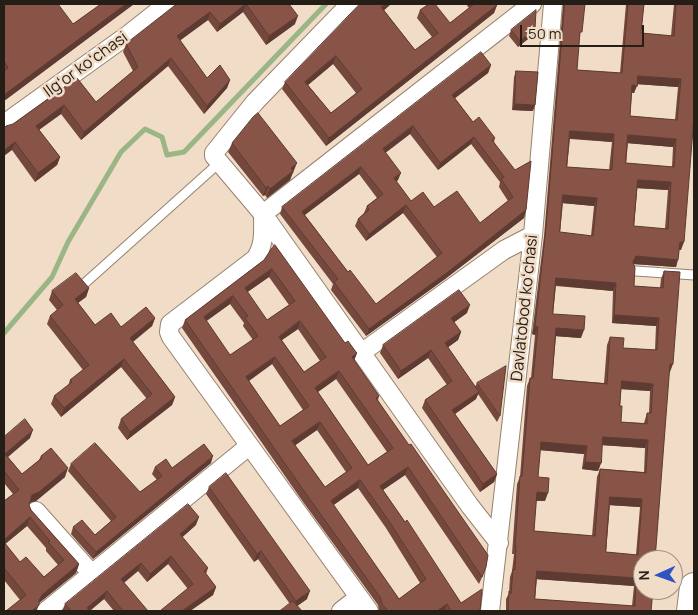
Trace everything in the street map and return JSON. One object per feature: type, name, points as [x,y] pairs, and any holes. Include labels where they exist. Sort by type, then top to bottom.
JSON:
[{"type":"highway","points":[[691,611],[694,587]]},
{"type":"street","name":"Ilgʻor koʻchasi","points":[[4,124],[129,34],[167,4]]},
{"type":"street","points":[[350,4],[255,102],[214,153],[214,156],[264,214],[470,506],[499,543]]},
{"type":"street","points":[[340,611],[364,604],[169,332],[170,324],[255,259],[263,242],[264,214],[532,4]]},
{"type":"street","name":"Davlatobod koʻchasi","points":[[490,611],[533,235],[553,4]]},
{"type":"street","points":[[362,353],[504,250],[533,235]]},
{"type":"street","points":[[46,611],[249,446]]},
{"type":"street","points":[[36,511],[92,574]]},
{"type":"lane","points":[[85,283],[219,163]]},
{"type":"lane","points":[[636,271],[694,275]]},
{"type":"building","points":[[4,4],[58,4],[73,24],[101,4],[126,4],[4,95],[4,71],[8,68],[4,61]]},
{"type":"building","points":[[177,4],[246,4],[220,24],[210,12],[177,36],[207,78],[220,65],[230,80],[207,106],[171,58],[84,132],[64,105],[36,126],[60,157],[38,173],[15,142],[4,150],[4,128],[6,126],[13,124],[77,78],[96,102],[138,67],[126,44]]},
{"type":"building","points":[[246,4],[289,4],[298,16],[269,36]]},
{"type":"building","points":[[360,4],[385,4],[381,7],[415,50],[438,33],[420,10],[429,4],[435,4],[450,23],[474,4],[497,5],[329,138],[285,82]],"holes":[[[336,56],[362,89],[331,113],[305,82]]]},
{"type":"building","points":[[565,4],[585,4],[582,32],[580,32],[577,70],[622,73],[628,4],[644,4],[641,33],[674,36],[676,4],[694,4],[694,117],[684,242],[680,242],[678,260],[636,256],[633,262],[635,268],[634,286],[663,288],[664,271],[680,272],[673,364],[670,364],[656,550],[638,550],[642,499],[610,497],[606,552],[633,555],[633,578],[537,571],[535,599],[635,606],[635,600],[652,600],[651,611],[508,611],[509,591],[511,594],[513,569],[515,570],[520,476],[522,476],[530,378],[533,378],[538,327],[535,326],[546,228]],"holes":[[[638,76],[681,79],[677,120],[630,116],[632,85],[637,86]],[[570,131],[614,134],[612,170],[567,167]],[[628,135],[676,139],[674,167],[626,163]],[[638,180],[671,182],[668,229],[634,226]],[[563,195],[597,198],[593,236],[560,232]],[[556,278],[616,283],[614,315],[659,318],[657,350],[623,348],[624,338],[610,337],[607,384],[552,379],[556,328],[584,330],[585,316],[553,314]],[[622,381],[653,384],[651,413],[647,413],[647,424],[621,422],[622,406],[620,406]],[[603,437],[648,440],[646,473],[600,469],[595,536],[534,531],[537,492],[548,493],[549,478],[538,477],[541,442],[587,446],[585,462],[601,463]]]},
{"type":"building","points":[[536,10],[535,29],[520,41],[511,30]]},
{"type":"building","points":[[481,52],[491,65],[452,95],[473,122],[479,117],[495,138],[492,140],[515,170],[531,161],[526,210],[448,272],[369,329],[334,282],[338,279],[282,207]],"holes":[[[413,126],[440,163],[474,137],[504,177],[501,179],[513,197],[480,223],[457,191],[434,207],[423,192],[411,201],[394,178],[401,173],[383,149]],[[361,167],[383,194],[367,206],[369,210],[358,219],[369,234],[406,205],[442,253],[376,304],[350,270],[348,272],[302,212]]]},
{"type":"building","points":[[516,71],[538,72],[535,105],[515,104]]},
{"type":"building","points":[[258,113],[297,163],[291,168],[293,171],[270,189],[268,186],[266,188],[232,143]]},
{"type":"building","points":[[275,245],[345,343],[348,341],[357,353],[352,357],[379,396],[376,398],[409,445],[411,444],[488,555],[482,577],[408,467],[380,486],[405,522],[407,520],[461,603],[482,589],[480,611],[451,611],[447,604],[437,611],[388,611],[185,320],[264,260]],"holes":[[[272,269],[295,301],[267,320],[245,288]],[[233,296],[248,316],[245,318],[258,336],[230,355],[204,317]],[[300,321],[326,357],[304,372],[279,337]],[[275,357],[309,406],[280,426],[246,377]],[[339,371],[393,448],[368,465],[315,388]],[[320,422],[352,468],[325,487],[292,441]],[[360,480],[426,579],[399,599],[331,501]]]},
{"type":"building","points":[[76,273],[89,288],[75,299],[95,325],[111,313],[121,327],[146,307],[155,318],[130,338],[175,397],[130,432],[121,419],[152,394],[124,359],[64,408],[54,396],[89,365],[50,316],[63,305],[52,291]]},
{"type":"building","points":[[459,290],[470,305],[451,318],[461,332],[445,343],[479,392],[452,410],[497,474],[483,484],[425,400],[452,381],[431,350],[401,371],[383,345]]},
{"type":"building","points":[[506,366],[500,416],[477,383]]},
{"type":"building","points":[[25,419],[33,430],[5,454],[22,474],[51,448],[68,468],[39,492],[32,495],[29,505],[31,510],[79,564],[42,595],[39,605],[34,611],[6,611],[26,595],[4,568],[4,542],[20,562],[26,557],[44,577],[64,560],[30,517],[4,540],[4,501],[19,490],[4,471],[4,437]]},
{"type":"building","points":[[95,443],[140,492],[162,476],[155,467],[166,459],[172,468],[204,444],[213,456],[96,552],[73,527],[82,520],[95,535],[116,517],[71,464]]},
{"type":"building","points":[[226,473],[310,591],[296,601],[261,551],[257,554],[209,487]]},
{"type":"building","points":[[188,504],[199,517],[180,534],[208,568],[204,571],[216,587],[182,611],[160,611],[193,584],[171,556],[150,574],[141,563],[121,579],[148,611],[123,611],[107,591],[87,608],[90,611],[71,611],[65,604]]},
{"type":"building","points":[[293,601],[302,611],[280,611]]},
{"type":"waterway","points":[[4,333],[52,277],[68,242],[121,152],[145,129],[162,137],[167,155],[184,152],[326,4]]}]
